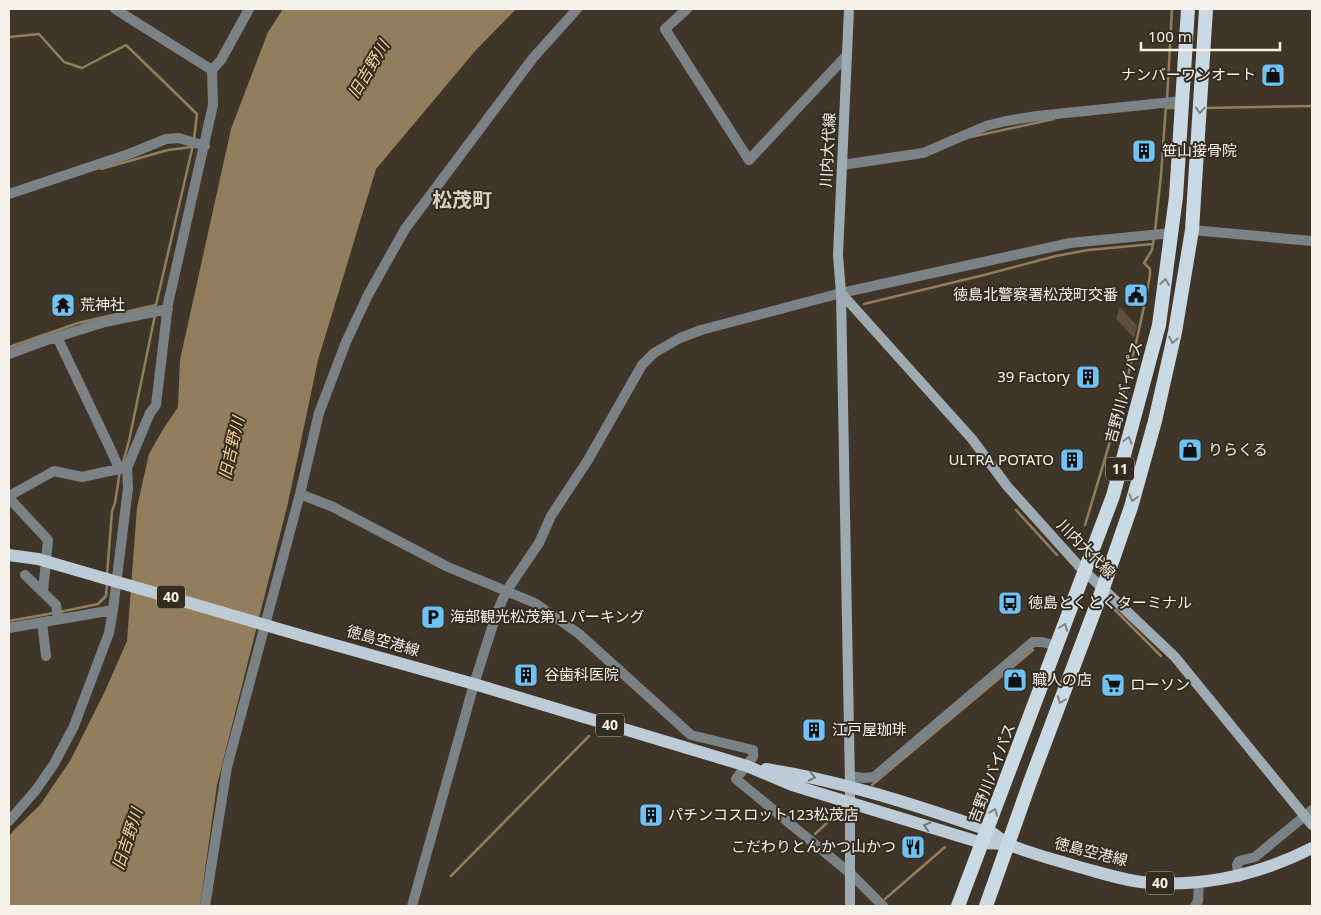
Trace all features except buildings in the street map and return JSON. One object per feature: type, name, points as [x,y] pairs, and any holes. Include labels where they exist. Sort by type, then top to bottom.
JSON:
[{"type":"highway","name":"吉野川バイパス","points":[[958,906],[1112,496],[1159,325],[1176,197],[1188,9]]},
{"type":"highway","name":"11","points":[[986,906],[1103,588],[1131,507],[1155,421],[1175,332],[1192,230],[1206,9]]},
{"type":"main road","name":"川内大代線","points":[[849,9],[838,255],[841,293],[850,781],[850,906]]},
{"type":"main road","name":"川内大代線","points":[[841,293],[972,439],[1032,514],[1085,572],[1175,657],[1309,813],[1312,825]]},
{"type":"main road","name":"徳島空港線","points":[[9,554],[38,559],[474,684],[747,766],[792,785],[982,844],[1008,844]]},
{"type":"main road","name":"徳島空港線","points":[[747,766],[850,781],[988,830],[1008,844],[1044,857],[1123,878],[1150,883],[1199,883],[1238,876],[1288,860],[1312,848]]},
{"type":"street","points":[[115,9],[212,70]]},
{"type":"street","points":[[122,469],[150,412],[156,405],[168,309],[213,105],[212,70],[221,60],[249,9]]},
{"type":"street","points":[[205,906],[227,766],[300,494],[319,413],[346,342],[368,295],[396,246],[426,200],[533,58],[577,9]]},
{"type":"street","points":[[686,9],[665,29],[749,160],[847,55]]},
{"type":"street","points":[[842,165],[923,153],[986,126],[1006,121],[1182,101]]},
{"type":"street","points":[[9,194],[129,154],[166,139],[179,138],[205,146]]},
{"type":"street","points":[[1192,230],[1312,241]]},
{"type":"street","points":[[412,906],[474,684],[497,612],[507,590],[539,543],[551,516],[588,460],[633,379],[642,365],[654,353],[680,338],[701,330],[841,293],[1070,243],[1172,233]]},
{"type":"street","points":[[9,354],[105,322],[168,309]]},
{"type":"street","points":[[9,821],[36,790],[54,764],[74,726],[109,633],[114,610],[128,488],[122,469],[118,466],[57,337]]},
{"type":"street","points":[[43,592],[48,540],[9,497],[54,471],[82,478],[122,469]]},
{"type":"street","points":[[300,494],[333,507],[448,567],[535,603],[578,633],[692,735],[753,750],[753,757],[736,779],[851,874],[883,906]]},
{"type":"street","points":[[25,575],[56,605],[57,614]]},
{"type":"street","points":[[9,628],[42,622],[57,614],[114,610]]},
{"type":"street","points":[[42,622],[46,656]]},
{"type":"street","points":[[850,781],[874,777],[1033,642],[1057,646]]},
{"type":"street","points":[[1238,876],[1237,865],[1239,861],[1255,857],[1309,813]]},
{"type":"street","points":[[1195,906],[1198,902],[1199,883]]},
{"type":"shaded area","points":[[1120,307],[1137,326],[1134,338],[1116,318]]},
{"type":"water","name":"旧吉野川","points":[[283,9],[516,9],[476,50],[376,169],[318,360],[288,503],[217,785],[200,906],[9,906],[9,837],[40,805],[70,761],[105,691],[127,641],[137,507],[149,454],[178,407],[180,360],[231,129],[268,32]]},
{"type":"waterway","points":[[1167,100],[1172,9]]},
{"type":"waterway","points":[[9,37],[39,34],[64,62],[82,68],[126,45],[197,114],[194,139]]},
{"type":"waterway","points":[[1155,231],[1166,105]]},
{"type":"waterway","points":[[1204,108],[1312,106]]},
{"type":"waterway","points":[[1166,108],[1178,108]]},
{"type":"waterway","points":[[971,137],[1054,119]]},
{"type":"waterway","points":[[9,347],[78,323],[156,305],[193,145]]},
{"type":"waterway","points":[[101,169],[168,150],[192,147]]},
{"type":"waterway","points":[[864,304],[1056,256],[1088,250],[1153,244],[1154,237]]},
{"type":"waterway","points":[[1085,525],[1113,432],[1137,338],[1150,275],[1150,269],[1144,263],[1152,250],[1153,243]]},
{"type":"waterway","points":[[122,466],[129,441],[155,315]]},
{"type":"waterway","points":[[107,575],[112,511],[120,471]]},
{"type":"waterway","points":[[1016,510],[1057,555]]},
{"type":"waterway","points":[[59,612],[98,604],[106,596],[107,583]]},
{"type":"waterway","points":[[1114,609],[1161,656]]},
{"type":"waterway","points":[[9,621],[54,613]]},
{"type":"waterway","points":[[872,785],[1033,650]]},
{"type":"waterway","points":[[451,876],[589,736]]},
{"type":"waterway","points":[[815,834],[841,810]]},
{"type":"waterway","points":[[885,899],[945,847]]},
{"type":"place","name":"ナンバーワンオート","points":[[1273,75]]},
{"type":"place","name":"笹山接骨院","points":[[1144,151]]},
{"type":"place","name":"徳島北警察署松茂町交番","points":[[1136,295]]},
{"type":"place","name":"荒神社","points":[[63,305]]},
{"type":"place","name":"39 Factory","points":[[1088,377]]},
{"type":"place","name":"りらくる","points":[[1190,450]]},
{"type":"place","name":"ULTRA POTATO","points":[[1072,460]]},
{"type":"place","name":"徳島とくとくターミナル","points":[[1010,603]]},
{"type":"place","name":"海部観光松茂第１パーキング","points":[[433,617]]},
{"type":"place","name":"谷歯科医院","points":[[526,675]]},
{"type":"place","name":"職人の店","points":[[1015,680]]},
{"type":"place","name":"ローソン","points":[[1113,685]]},
{"type":"place","name":"江戸屋珈琲","points":[[814,730]]},
{"type":"place","name":"パチンコスロット123松茂店","points":[[651,815]]},
{"type":"place","name":"こだわりとんかつ山かつ","points":[[913,847]]},
{"type":"district","name":"松茂町","points":[[462,200]]}]
